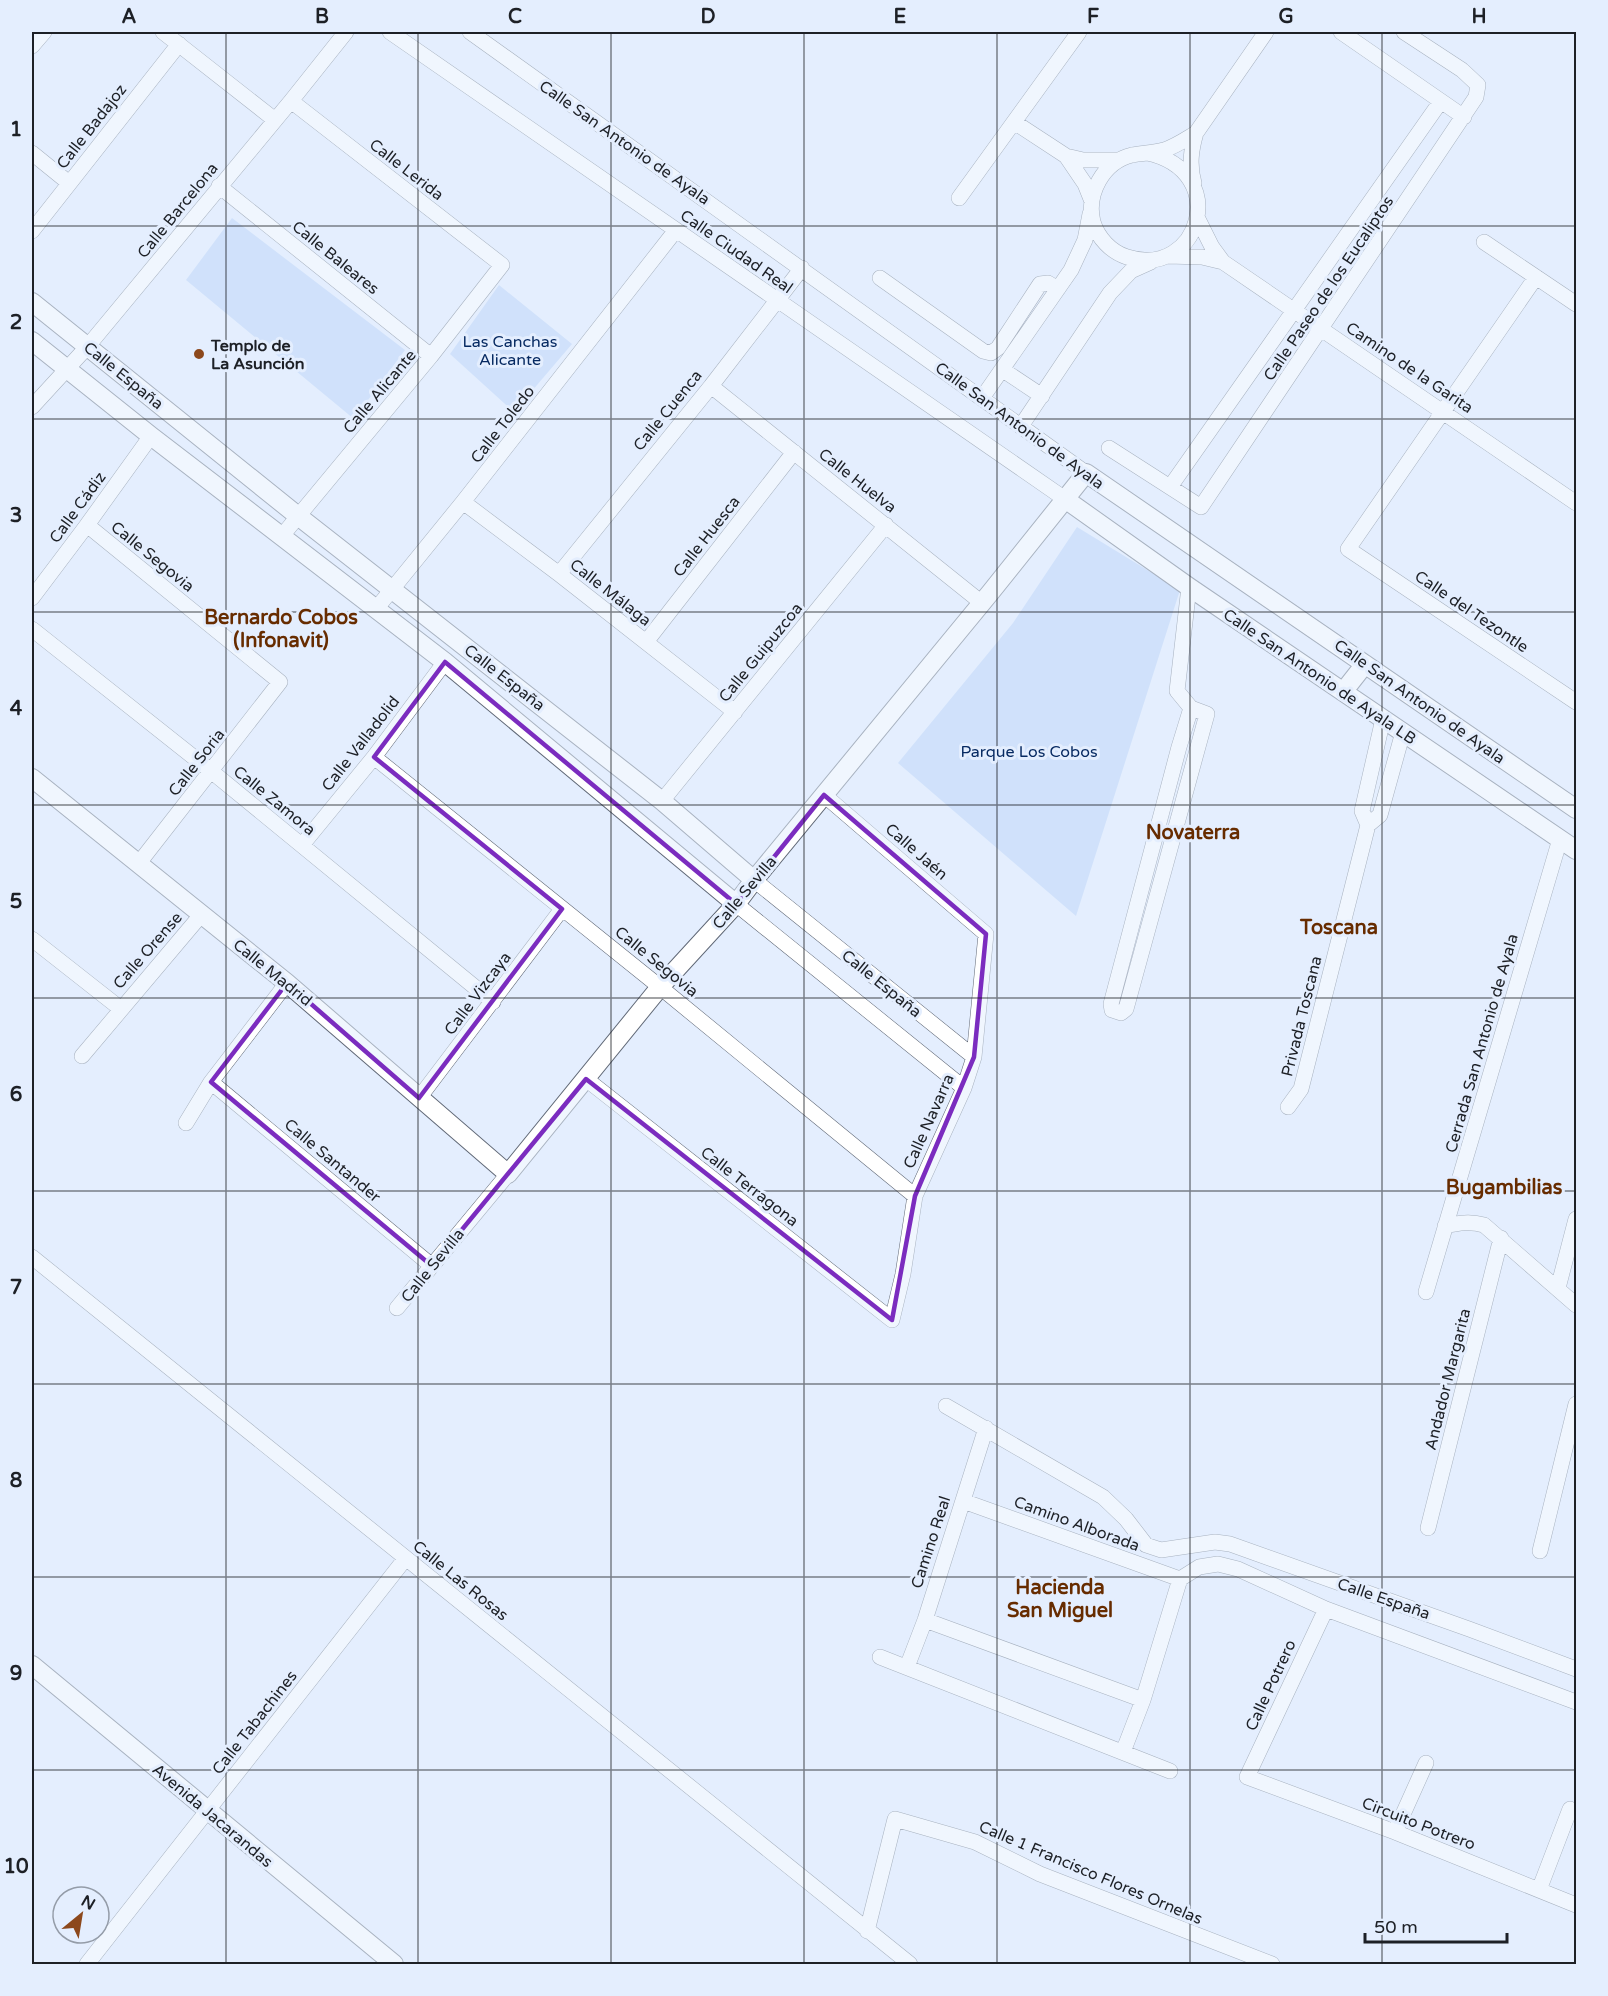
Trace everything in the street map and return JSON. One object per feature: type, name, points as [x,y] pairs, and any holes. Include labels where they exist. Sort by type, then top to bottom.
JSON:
[{"type":"street","points":[[32,46],[44,32]]},
{"type":"street","points":[[163,32],[275,120]]},
{"type":"street","name":"Calle Barcelona","points":[[32,407],[88,346],[346,32]]},
{"type":"street","name":"Calle Ciudad Real","points":[[390,32],[1065,500]]},
{"type":"street","name":"Calle San Antonio de Ayala","points":[[470,32],[1086,473],[1576,809]]},
{"type":"street","points":[[959,198],[1078,32]]},
{"type":"street","points":[[1021,426],[1110,293],[1131,271],[1162,258],[1182,246],[1192,233],[1197,217],[1198,202],[1190,169],[1191,150],[1197,133],[1266,32]]},
{"type":"street","points":[[1341,32],[1464,117]]},
{"type":"street","name":"Calle Paseo de los Eucaliptos","points":[[1404,32],[1462,70],[1478,85],[1476,97],[1201,507],[1170,487],[1441,101]]},
{"type":"street","name":"Calle Badajoz","points":[[32,231],[179,44]]},
{"type":"street","name":"Calle Lerida","points":[[291,101],[501,265]]},
{"type":"street","points":[[1014,122],[1066,156],[1083,160],[1118,160],[1132,155],[1165,150],[1197,133]]},
{"type":"street","points":[[32,153],[69,183]]},
{"type":"street","points":[[1147,153],[1176,164],[1194,187]]},
{"type":"street","points":[[1066,156],[1085,184],[1095,229],[1105,244],[1120,255],[1138,261],[1162,258]]},
{"type":"street","points":[[982,398],[1071,270],[1085,240],[1091,205],[1100,176],[1118,160]]},
{"type":"street","name":"Calle Baleares","points":[[219,186],[431,356]]},
{"type":"street","name":"Camino de la Garita","points":[[1197,217],[1212,247],[1223,262],[1576,503]]},
{"type":"street","name":"Calle Toledo","points":[[376,609],[463,502],[676,230]]},
{"type":"street","points":[[1484,242],[1576,304]]},
{"type":"street","name":"Camino de la Garita","points":[[1162,258],[1202,257],[1223,262]]},
{"type":"street","name":"Calle Alicante","points":[[281,537],[431,356],[501,265]]},
{"type":"street","name":"Calle Cuenca","points":[[559,574],[711,386],[802,268]]},
{"type":"street","points":[[1443,412],[1536,277]]},
{"type":"street","points":[[880,278],[983,351],[991,353],[998,348],[1040,284],[1048,283],[1058,289]]},
{"type":"street","name":"Calle España","points":[[32,302],[298,516],[393,588],[662,801],[754,880],[974,1057]]},
{"type":"street","name":"Calle España","points":[[32,341],[151,436],[445,662],[736,904],[964,1088]]},
{"type":"street","points":[[1003,370],[1042,396]]},
{"type":"street","name":"Calle Huelva","points":[[711,386],[982,603]]},
{"type":"street","name":"Calle del Tezontle","points":[[1443,412],[1348,549],[1576,702]]},
{"type":"street","name":"Calle Cádiz","points":[[32,598],[151,436]]},
{"type":"street","points":[[1109,448],[1170,487]]},
{"type":"street","name":"Calle Huesca","points":[[646,642],[794,452]]},
{"type":"street","name":"Calle Sevilla","points":[[397,1308],[660,987],[736,904],[1086,473]]},
{"type":"street","name":"Calle San Antonio de Ayala LB","points":[[1065,500],[1576,850]]},
{"type":"street","name":"Calle Málaga","points":[[463,502],[735,712]]},
{"type":"street","name":"Calle Segovia","points":[[87,525],[280,682]]},
{"type":"street","name":"Calle Guipuzcoa","points":[[662,801],[886,525]]},
{"type":"street","points":[[1189,587],[1177,691],[1191,708],[1207,714],[1126,1009],[1121,1013],[1116,1013],[1112,1010],[1111,1004],[1191,708]]},
{"type":"street","name":"Calle Zamora","points":[[32,629],[211,771],[493,1002]]},
{"type":"street","name":"Calle Valladolid","points":[[302,845],[374,757],[445,662]]},
{"type":"street","points":[[1343,692],[1365,663]]},
{"type":"street","name":"Calle Soria","points":[[139,863],[280,682]]},
{"type":"street","name":"Privada Toscana","points":[[1288,1107],[1301,1089],[1368,825],[1362,811],[1383,719]]},
{"type":"street","name":"Privada Toscana","points":[[1368,825],[1380,816],[1403,732]]},
{"type":"street","name":"Calle Segovia","points":[[374,757],[915,1196]]},
{"type":"street","name":"Calle Madrid","points":[[32,778],[287,983],[508,1174]]},
{"type":"street","name":"Calle Jaén","points":[[824,795],[986,934]]},
{"type":"street","points":[[1165,800],[1182,806]]},
{"type":"street","name":"Cerrada San Antonio de Ayala","points":[[1426,1292],[1560,839]]},
{"type":"street","points":[[1142,885],[1159,889]]},
{"type":"street","name":"Calle Vizcaya","points":[[419,1098],[562,909]]},
{"type":"street","name":"Calle Orense","points":[[82,1056],[201,915]]},
{"type":"street","name":"Calle Navarra","points":[[892,1320],[903,1274],[915,1196],[964,1088],[974,1057],[986,934]]},
{"type":"street","points":[[32,939],[121,1009]]},
{"type":"street","points":[[186,1123],[211,1082],[287,983]]},
{"type":"street","name":"Calle Terragona","points":[[586,1079],[892,1320]]},
{"type":"street","name":"Calle Santander","points":[[211,1082],[432,1266]]},
{"type":"street","points":[[1558,1288],[1576,1219]]},
{"type":"street","points":[[1445,1226],[1460,1222],[1484,1225],[1502,1238],[1576,1305]]},
{"type":"street","name":"Andador Margarita","points":[[1428,1528],[1502,1238]]},
{"type":"street","name":"Calle Las Rosas","points":[[32,1257],[910,1965]]},
{"type":"street","points":[[1539,1551],[1576,1404]]},
{"type":"street","points":[[946,1406],[1103,1497],[1126,1519],[1146,1545],[1139,1564]]},
{"type":"street","name":"Camino Real","points":[[907,1667],[925,1620],[986,1428]]},
{"type":"street","name":"Camino Alborada","points":[[963,1500],[1180,1579]]},
{"type":"street","name":"Calle España","points":[[1146,1545],[1161,1550],[1215,1542],[1230,1544],[1576,1669]]},
{"type":"street","name":"Calle Tabachines","points":[[87,1965],[405,1558]]},
{"type":"street","name":"Calle España","points":[[1180,1579],[1200,1567],[1218,1564],[1238,1569],[1326,1609],[1576,1702]]},
{"type":"street","points":[[1123,1752],[1143,1700],[1180,1579]]},
{"type":"street","name":"Calle Potrero","points":[[1247,1777],[1326,1609]]},
{"type":"street","points":[[925,1620],[1143,1700]]},
{"type":"street","points":[[880,1657],[1170,1771]]},
{"type":"street","name":"Avenida Jacarandas","points":[[32,1665],[394,1965]]},
{"type":"street","points":[[1395,1832],[1426,1763]]},
{"type":"street","name":"Circuito Potrero","points":[[1247,1777],[1395,1832],[1576,1905]]},
{"type":"street","points":[[1539,1890],[1570,1809]]},
{"type":"street","name":"Calle 1 Francisco Flores Ornelas","points":[[867,1931],[895,1819],[975,1842],[1040,1874],[1238,1959],[1272,1965]]},
{"type":"highlighted area","points":[[445,662],[736,904],[824,795],[986,934],[974,1057],[915,1196],[892,1320],[586,1079],[432,1266],[211,1082],[287,983],[419,1098],[562,909],[374,757]]},
{"type":"green space","points":[[232,218],[405,350],[354,419],[186,280]]},
{"type":"green space","name":"Las Canchas Alicante","points":[[499,285],[572,344],[514,412],[450,354]]},
{"type":"green space","name":"Parque Los Cobos","points":[[1077,527],[1180,590],[1076,916],[898,763],[1013,623]]},
{"type":"place","name":"Templo de La Asunción","points":[[199,354]]},
{"type":"district","name":"Bernardo Cobos (Infonavit)","points":[[281,628]]},
{"type":"district","name":"Novaterra","points":[[1193,832]]},
{"type":"district","name":"Toscana","points":[[1339,927]]},
{"type":"district","name":"Bugambilias","points":[[1504,1187]]},
{"type":"district","name":"Hacienda San Miguel","points":[[1060,1598]]}]
